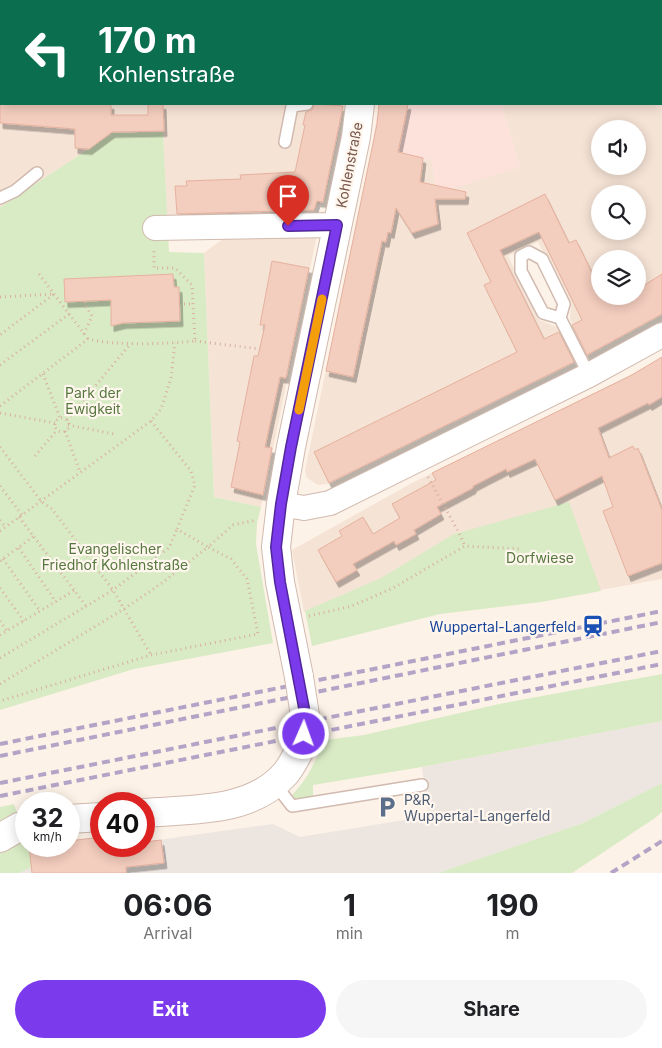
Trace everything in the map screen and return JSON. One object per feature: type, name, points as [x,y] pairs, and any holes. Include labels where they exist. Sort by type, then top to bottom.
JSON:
[{"type":"street","name":"Kohlenstraße","points":[[155,812],[225,806],[261,793],[275,784],[292,765],[301,747],[306,722],[280,582],[276,547],[280,512],[356,137],[357,108]]},
{"type":"street","name":"Kohlenstraße","points":[[155,228],[337,225]]},
{"type":"street","points":[[280,512],[330,503],[588,375],[662,335]]},
{"type":"street","points":[[0,838],[15,829]]},
{"type":"lane","points":[[285,142],[292,106],[300,105]]},
{"type":"lane","points":[[0,198],[15,191],[37,173]]},
{"type":"lane","points":[[560,318],[543,313],[521,271],[521,256],[529,252],[542,259],[564,304],[560,318],[588,375]]},
{"type":"lane","points":[[275,784],[292,806],[422,785]]},
{"type":"path","points":[[155,228],[154,268],[176,268],[192,285],[195,342]]},
{"type":"path","points":[[39,274],[88,339],[99,342],[130,343],[195,342],[260,349]]},
{"type":"path","points":[[0,297],[54,294]]},
{"type":"path","points":[[0,335],[54,294]]},
{"type":"path","points":[[84,301],[86,308],[92,316],[84,334]]},
{"type":"path","points":[[179,304],[193,304]]},
{"type":"path","points":[[0,365],[69,314]]},
{"type":"path","points":[[128,336],[130,343]]},
{"type":"path","points":[[0,406],[88,339]]},
{"type":"path","points":[[67,420],[130,343]]},
{"type":"path","points":[[0,531],[151,421],[161,409],[171,378],[175,343]]},
{"type":"path","points":[[43,374],[60,418]]},
{"type":"path","points":[[0,413],[55,423]]},
{"type":"path","points":[[64,417],[67,420],[69,421],[68,430],[60,432],[54,428],[56,419],[64,417]]},
{"type":"path","points":[[0,658],[113,590],[169,548],[195,485],[191,471],[151,421]]},
{"type":"path","points":[[68,425],[114,434]]},
{"type":"path","points":[[35,456],[57,430]]},
{"type":"path","points":[[65,431],[80,472]]},
{"type":"path","points":[[0,447],[41,501],[52,509],[113,590],[151,655]]},
{"type":"path","points":[[418,459],[465,546]]},
{"type":"path","points":[[0,486],[86,606]]},
{"type":"path","points":[[0,684],[124,609],[162,583],[233,525],[280,512]]},
{"type":"path","points":[[0,520],[5,527]]},
{"type":"path","points":[[0,701],[151,655],[258,634],[247,579],[230,559],[177,529]]},
{"type":"path","points":[[34,536],[2,560],[40,611]]},
{"type":"path","points":[[289,628],[301,624],[306,616],[352,606],[394,588],[465,546],[520,549]]},
{"type":"path","points":[[19,548],[56,602]]},
{"type":"path","points":[[0,588],[24,621]]},
{"type":"path","points":[[0,635],[75,590]]},
{"type":"path","points":[[0,621],[7,631]]},
{"type":"shaded area","points":[[0,105],[345,105],[325,200],[312,210],[167,216],[163,132],[113,133],[0,207]]},
{"type":"shaded area","points":[[379,105],[501,105],[520,167],[436,194],[432,160],[372,147]]},
{"type":"shaded area","points":[[501,105],[662,105],[662,314],[589,355],[570,319],[571,306],[538,242],[508,256],[539,320],[557,327],[574,362],[327,484],[318,485],[307,478],[305,471],[372,147],[432,160],[436,193],[520,167]]},
{"type":"shaded area","points":[[317,235],[261,507],[214,497],[204,253],[224,238]]},
{"type":"shaded area","points":[[662,357],[662,579],[600,590],[380,579],[304,612],[292,550],[412,483],[632,374]]},
{"type":"shaded area","points":[[662,721],[662,783],[583,823],[438,873],[19,873],[49,857],[80,857],[80,840],[90,838],[90,857],[155,857],[155,840],[273,824],[300,837],[429,816],[422,767]]},
{"type":"green space","name":"Evangelischer Friedhof Kohlenstraße","points":[[163,132],[169,252],[204,253],[214,497],[261,507],[257,523],[256,544],[273,643],[134,669],[0,710],[0,207],[113,133]]},
{"type":"green space","name":"Dorfwiese","points":[[569,502],[601,591],[541,602],[440,614],[312,646],[305,611],[381,578],[454,534]]},
{"type":"green space","points":[[662,674],[662,721],[422,767],[313,785],[313,797],[293,801],[290,797],[302,784],[324,740],[364,735],[499,704]]},
{"type":"green space","points":[[662,783],[662,812],[572,873],[438,873],[583,823]]},
{"type":"green space","points":[[14,804],[15,857],[31,857],[32,867],[19,873],[0,873],[0,807]]},
{"type":"building","points":[[0,105],[111,105],[111,115],[148,115],[148,105],[163,105],[164,131],[112,132],[89,149],[75,148],[75,129],[0,123]]},
{"type":"building","points":[[314,105],[343,106],[323,202],[317,201],[314,210],[177,214],[175,186],[187,186],[186,181],[241,179],[240,175],[295,172],[306,112],[312,110]]},
{"type":"building","points":[[379,105],[408,105],[398,152],[423,158],[420,182],[466,192],[465,199],[435,199],[438,224],[412,233],[396,208],[391,233],[388,232],[386,242],[382,241],[353,377],[326,371],[377,124]]},
{"type":"building","points":[[545,194],[569,243],[576,240],[591,271],[591,305],[646,305],[646,284],[662,274],[662,314],[587,355],[572,325],[582,320],[539,232],[500,250],[544,339],[559,332],[574,362],[329,483],[314,452],[517,352],[484,285],[491,282],[467,233]]},
{"type":"building","points":[[272,261],[309,268],[286,378],[280,377],[265,447],[272,448],[263,495],[231,487],[240,442],[237,441],[254,356],[258,356],[265,325],[260,325]]},
{"type":"building","points":[[173,274],[174,287],[179,287],[180,321],[123,323],[111,326],[111,300],[65,302],[64,279]]},
{"type":"building","points":[[662,357],[662,397],[649,405],[648,403],[598,428],[609,458],[633,446],[635,450],[638,448],[662,510],[662,563],[628,576],[603,511],[613,507],[602,476],[555,500],[535,459],[507,472],[506,469],[437,507],[441,514],[414,530],[416,534],[396,545],[394,541],[353,564],[357,570],[336,582],[318,550],[342,536],[339,531],[363,517],[373,534],[400,518],[392,504],[436,480],[432,473],[632,375]]},
{"type":"building","points":[[90,838],[90,857],[155,857],[155,841],[161,840],[164,863],[126,867],[126,873],[32,873],[30,857],[80,857],[80,840]]},
{"type":"railway","points":[[0,744],[662,611]]},
{"type":"railway","points":[[0,756],[662,622]]},
{"type":"railway","points":[[0,783],[662,651]]},
{"type":"railway","points":[[0,796],[662,664]]},
{"type":"railway","points":[[611,873],[662,841]]},
{"type":"slow traffic","points":[[299,410],[322,299]]},
{"type":"place","name":"Wuppertal-Langerfeld","points":[[593,626]]},
{"type":"place","name":"P&R, Wuppertal-Langerfeld","points":[[387,807]]},
{"type":"route","points":[[288,226],[337,225],[291,447],[276,547],[280,582],[304,708],[306,722],[304,734]]},
{"type":"park label","name":"Park der Ewigkeit","points":[[93,400]]}]
